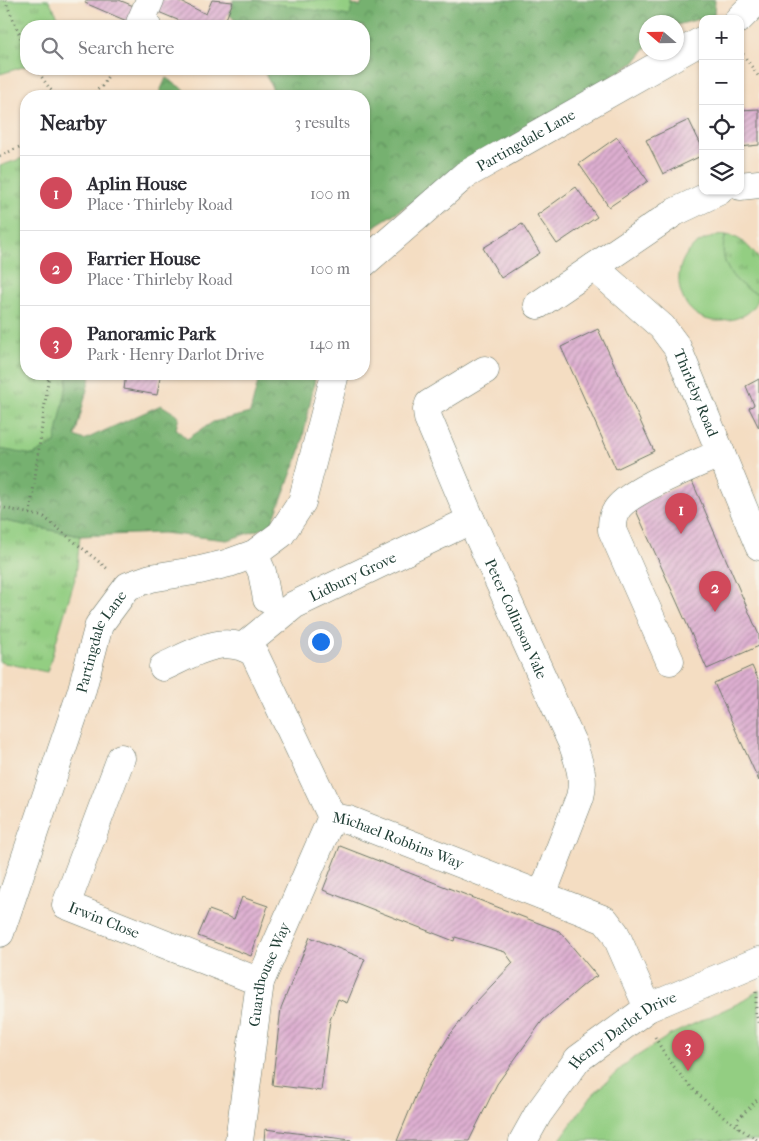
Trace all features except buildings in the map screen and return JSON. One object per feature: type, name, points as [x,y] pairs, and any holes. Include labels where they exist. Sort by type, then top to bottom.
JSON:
[{"type":"street","points":[[141,20],[150,0]]},
{"type":"street","points":[[743,15],[758,0]]},
{"type":"street","name":"Partingdale Lane","points":[[370,258],[465,175],[699,42]]},
{"type":"street","points":[[744,186],[759,184]]},
{"type":"street","points":[[538,305],[675,212],[711,195]]},
{"type":"street","name":"Thirleby Road","points":[[594,267],[662,327],[676,347],[759,546]]},
{"type":"street","name":"Peter Collinson Vale","points":[[485,370],[429,404],[427,410],[471,520],[573,745],[581,768],[583,784],[580,797],[542,896]]},
{"type":"street","name":"Partingdale Lane","points":[[0,932],[81,693],[99,625],[128,586],[151,578],[200,570],[254,554],[281,534],[302,502],[333,380]]},
{"type":"street","points":[[670,661],[612,530],[612,521],[616,510],[629,498],[721,453]]},
{"type":"street","name":"Lidbury Grove","points":[[244,646],[294,605],[471,520]]},
{"type":"street","points":[[254,554],[262,572],[267,599]]},
{"type":"street","points":[[162,667],[214,644],[224,643],[244,646]]},
{"type":"street","name":"Michael Robbins Way","points":[[244,646],[254,653],[332,817],[349,820],[605,920],[615,933],[650,1020]]},
{"type":"street","name":"Irwin Close","points":[[121,758],[66,905],[260,982]]},
{"type":"street","name":"Guardhouse Way","points":[[239,1141],[260,982],[332,817]]},
{"type":"street","name":"Henry Darlot Drive","points":[[523,1141],[538,1114],[578,1059],[759,961]]},
{"type":"path","points":[[5,0],[20,36]]},
{"type":"path","points":[[744,56],[759,77]]},
{"type":"path","points":[[40,75],[51,90]]},
{"type":"path","points":[[97,90],[108,75]]},
{"type":"path","points":[[0,156],[20,147]]},
{"type":"path","points":[[30,514],[48,380]]},
{"type":"path","points":[[0,507],[44,517],[128,586]]},
{"type":"path","points":[[650,1020],[689,1087],[739,1128],[759,1141]]},
{"type":"path","points":[[739,1128],[737,1120],[759,1098]]},
{"type":"green space","points":[[0,0],[49,0],[60,20],[20,20],[20,68],[0,74]]},
{"type":"green space","points":[[233,0],[313,0],[360,6],[364,0],[715,0],[714,15],[699,15],[699,19],[684,23],[684,15],[639,15],[639,57],[635,62],[376,225],[370,232],[370,90],[273,90],[266,75],[370,75],[370,20],[235,20],[230,15]]},
{"type":"green space","points":[[254,0],[353,0],[350,16]]},
{"type":"green space","points":[[166,78],[185,90],[161,90]]},
{"type":"green space","points":[[20,159],[20,380],[78,380],[74,415],[46,468],[0,460],[0,166]]},
{"type":"green space","points":[[726,235],[741,240],[759,259],[759,294],[742,285],[729,271],[723,254]]},
{"type":"green space","points":[[726,235],[723,254],[729,271],[742,285],[759,294],[752,309],[745,315],[714,321],[697,315],[685,302],[679,286],[680,268],[688,252],[703,240]]},
{"type":"green space","points":[[68,380],[89,380],[75,436],[84,440],[161,405],[179,416],[176,429],[187,439],[213,422],[250,413],[258,380],[315,380],[300,451],[271,526],[227,540],[163,533],[80,536],[0,520],[0,449],[33,455],[55,443]]},
{"type":"green space","points":[[0,520],[80,536],[76,575],[47,672],[0,662]]},
{"type":"green space","points":[[759,990],[759,1141],[559,1141],[592,1095],[628,1062],[670,1035],[741,1002]]},
{"type":"place","name":"Aplin House","points":[[681,534]]},
{"type":"place","name":"Farrier House","points":[[715,612]]},
{"type":"place","name":"Panoramic Park","points":[[688,1071]]}]
